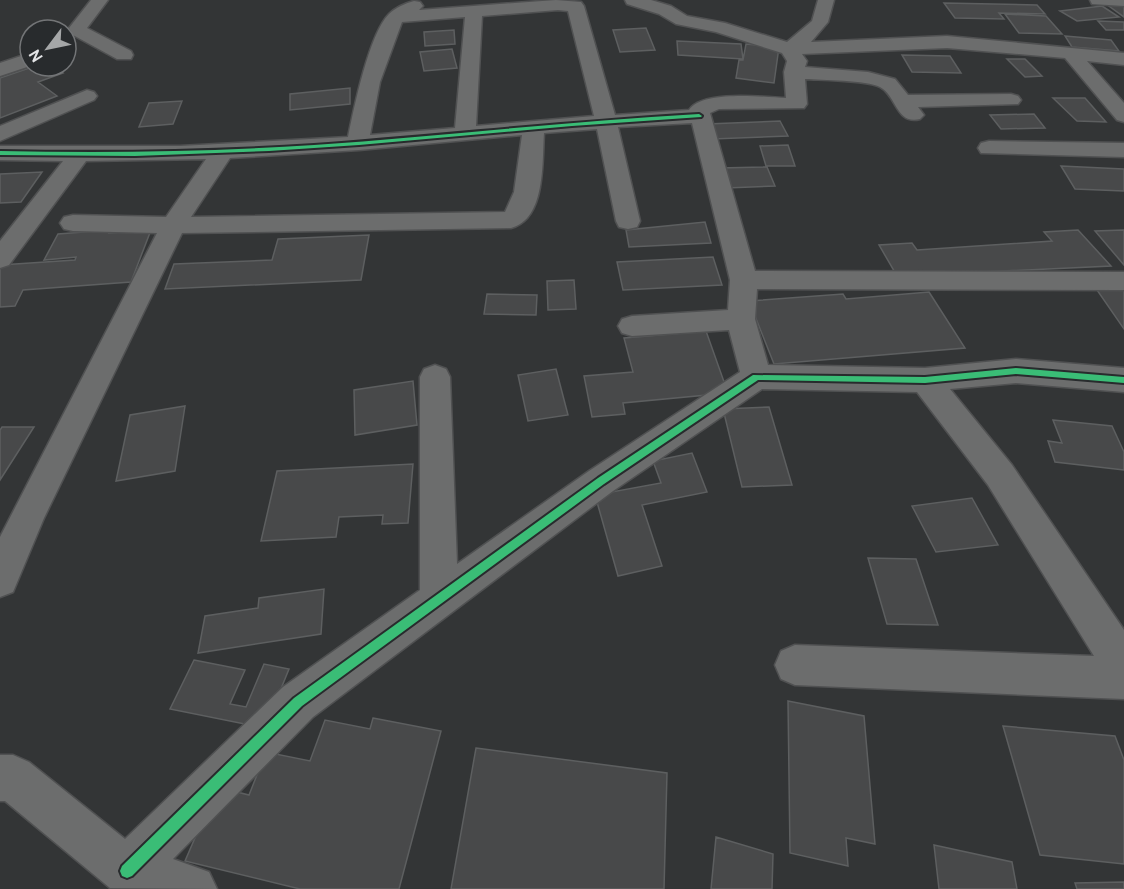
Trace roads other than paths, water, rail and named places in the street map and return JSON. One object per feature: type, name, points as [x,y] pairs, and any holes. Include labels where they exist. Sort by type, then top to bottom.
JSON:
[{"type":"street","points":[[100,0],[78,28],[82,35],[124,55]]},
{"type":"street","points":[[358,143],[370,82],[396,17],[424,0]]},
{"type":"street","points":[[633,0],[664,10],[682,20],[719,27],[789,49],[947,42],[1124,59]]},
{"type":"street","points":[[789,49],[809,36],[826,12],[826,0]]},
{"type":"street","points":[[1098,0],[1124,1]]},
{"type":"street","points":[[396,17],[571,3],[575,7],[583,31],[598,98],[606,120],[628,221]]},
{"type":"street","points":[[465,133],[474,11]]},
{"type":"street","points":[[818,22],[841,23]]},
{"type":"street","points":[[919,25],[953,26]]},
{"type":"street","points":[[78,41],[89,38]]},
{"type":"street","points":[[756,377],[741,319],[744,280],[699,110],[716,103],[802,112],[794,72],[797,61],[789,49]]},
{"type":"street","points":[[1071,54],[1124,116]]},
{"type":"street","points":[[0,70],[18,56]]},
{"type":"street","points":[[794,72],[888,82],[908,108],[1011,100]]},
{"type":"street","points":[[1,149],[87,96]]},
{"type":"street","points":[[1,149],[80,154],[223,151],[358,143],[606,120],[699,116]]},
{"type":"street","points":[[73,223],[173,225],[511,220],[520,213],[526,197],[534,126]]},
{"type":"street","points":[[989,148],[1124,150]]},
{"type":"street","points":[[0,579],[28,515],[173,225],[223,151]]},
{"type":"street","points":[[0,259],[80,154]]},
{"type":"street","points":[[744,280],[1124,280]]},
{"type":"street","points":[[632,326],[741,319]]},
{"type":"street","points":[[127,871],[298,702],[601,481],[756,377],[925,380],[1016,370],[1124,380]]},
{"type":"street","points":[[435,377],[439,599]]},
{"type":"street","points":[[925,380],[1000,475],[1124,666]]},
{"type":"street","points":[[795,665],[1124,678]]},
{"type":"street","points":[[0,778],[13,778],[127,871],[192,889]]}]
